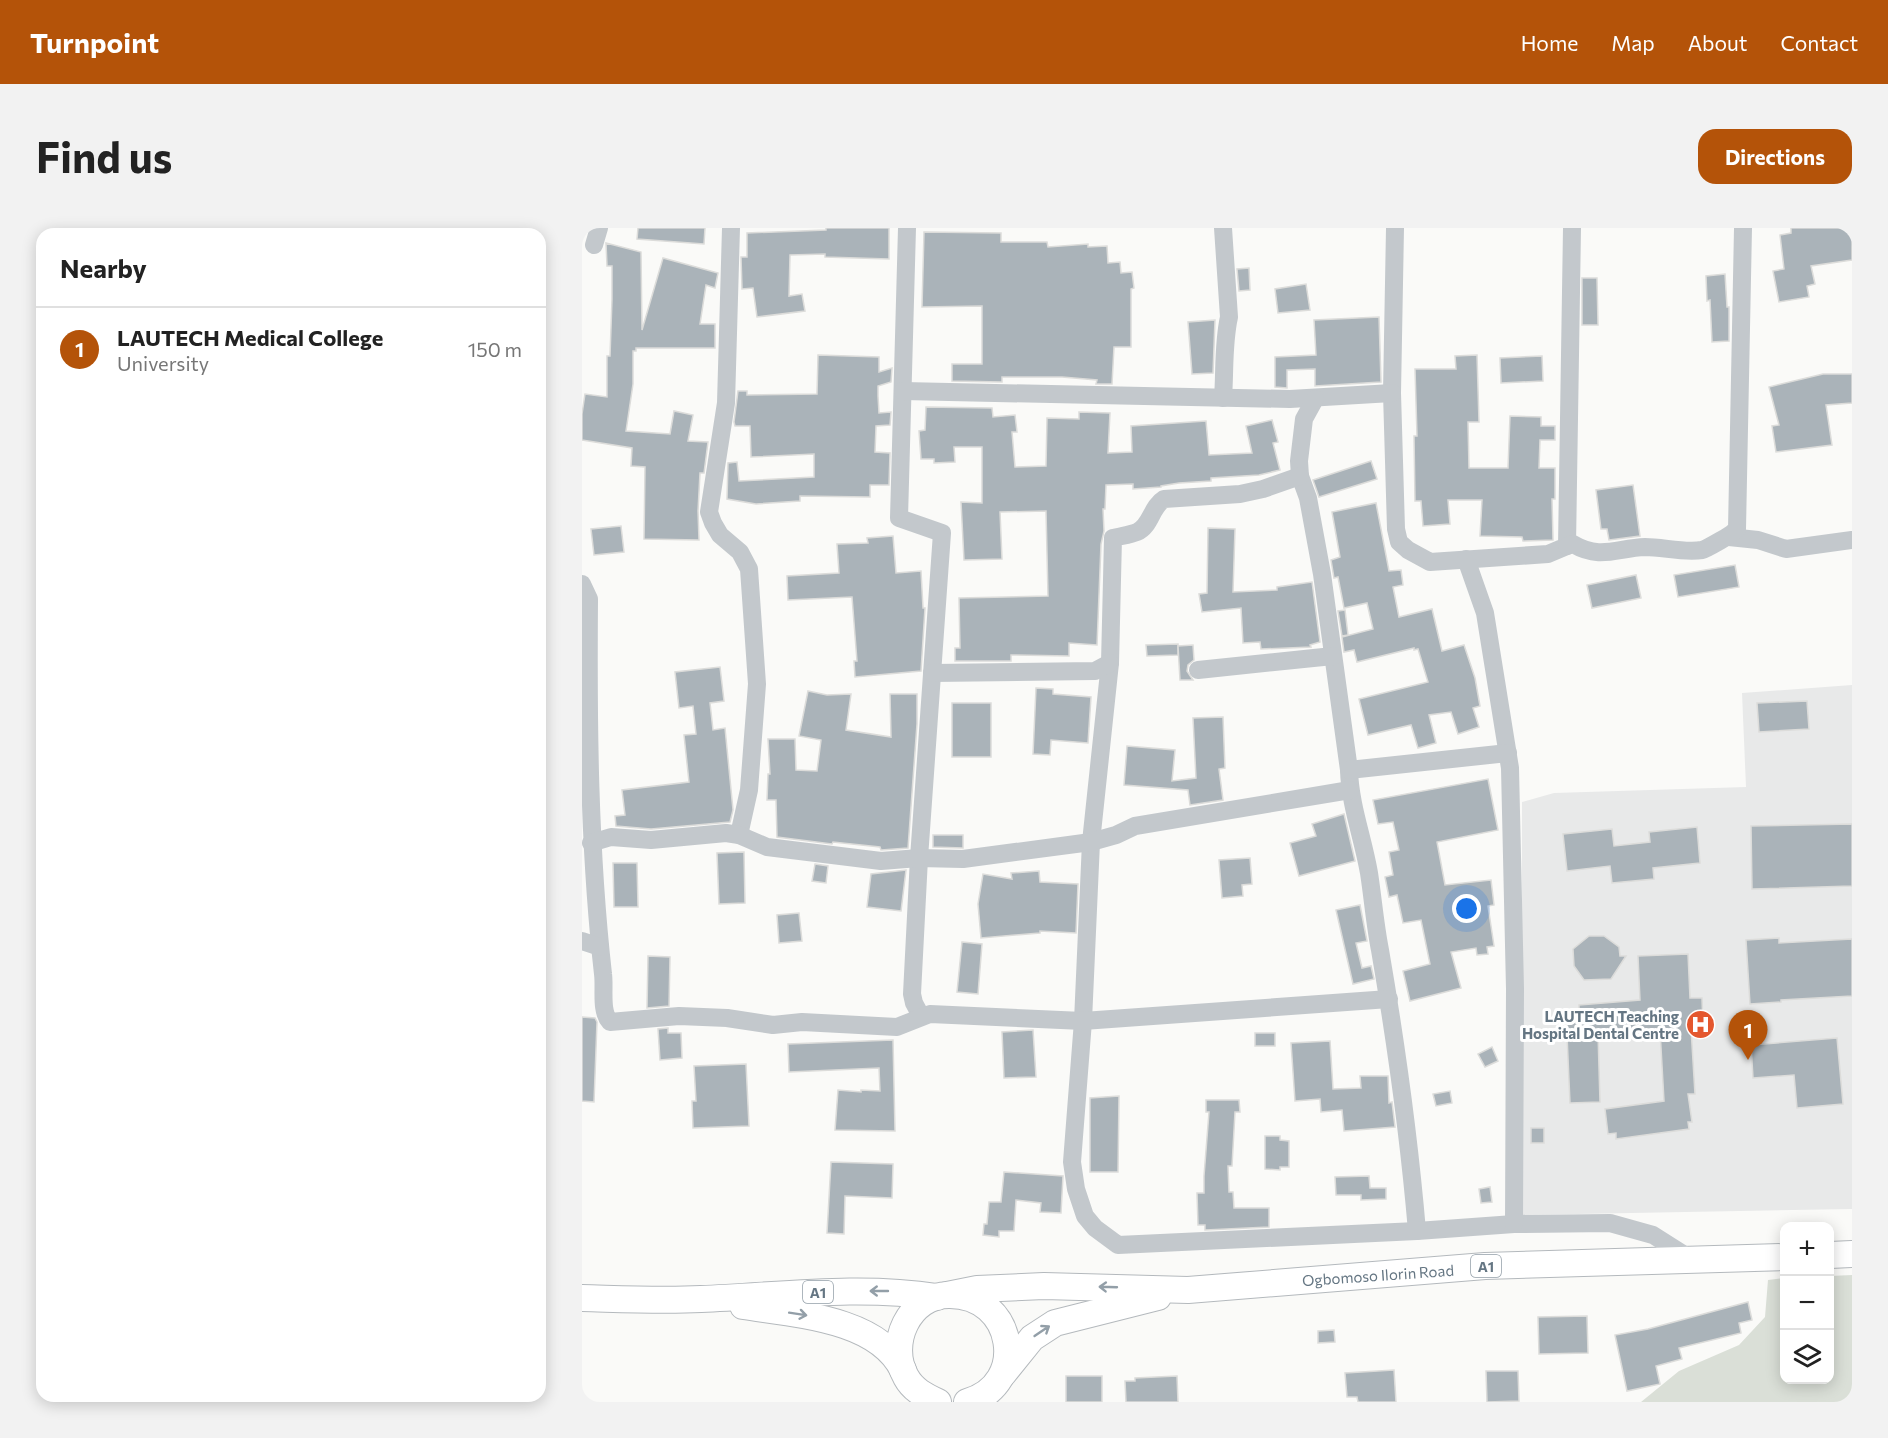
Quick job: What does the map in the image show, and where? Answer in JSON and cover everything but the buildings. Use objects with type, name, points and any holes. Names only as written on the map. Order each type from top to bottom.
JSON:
[{"type":"highway","points":[[1834,1255],[1852,1254]]},
{"type":"highway","name":"Ogbomoso Ilorin Road","points":[[1188,1290],[1485,1266],[1780,1257]]},
{"type":"highway","name":"A1","points":[[582,1299],[698,1299],[839,1291],[889,1291],[942,1296],[977,1290],[1044,1286],[1188,1290]]},
{"type":"highway","name":"A1","points":[[995,1388],[1032,1338],[1055,1323],[1188,1290]]},
{"type":"highway","points":[[938,1402],[923,1395],[911,1385],[899,1356],[899,1341],[903,1326],[923,1303],[942,1296],[967,1296],[985,1304],[998,1318],[1006,1336],[1008,1355],[995,1388],[976,1400],[967,1402]]},
{"type":"highway","name":"A1","points":[[698,1299],[817,1317],[849,1327],[889,1349],[897,1358],[911,1385]]},
{"type":"street","points":[[730,228],[726,403],[709,512],[720,535],[740,552],[749,569],[757,684],[749,790],[739,835]]},
{"type":"street","points":[[907,228],[899,518],[942,533],[919,858],[912,994],[921,1016]]},
{"type":"street","points":[[1223,228],[1229,317],[1224,353],[1224,398]]},
{"type":"street","points":[[1395,228],[1392,393],[1396,529],[1399,542],[1408,550],[1430,562],[1548,554],[1573,544],[1585,551],[1616,552],[1644,547],[1703,550],[1729,537],[1758,540],[1786,549],[1852,540]]},
{"type":"street","points":[[1567,546],[1572,228]]},
{"type":"street","points":[[1729,537],[1737,529],[1739,520],[1743,228]]},
{"type":"street","points":[[903,392],[1290,399],[1392,393]]},
{"type":"street","points":[[1290,399],[1304,419]]},
{"type":"street","points":[[1315,399],[1304,419],[1299,461],[1300,476],[1308,498],[1322,574],[1350,790],[1369,872],[1389,999],[1410,1145],[1417,1231]]},
{"type":"street","points":[[1300,476],[1263,489],[1240,494],[1164,499],[1158,502],[1144,527],[1137,532],[1113,538],[1103,667],[1107,690],[1091,842],[1083,1021],[1072,1162],[1076,1189],[1085,1216],[1095,1228],[1118,1245],[1417,1231],[1514,1224],[1610,1222],[1653,1235],[1694,1261]]},
{"type":"street","points":[[1466,560],[1485,612],[1510,768],[1515,989],[1514,1224]]},
{"type":"street","points":[[582,584],[589,599],[591,843],[605,1017],[610,1022],[679,1016],[727,1018],[772,1025],[802,1023],[897,1027],[930,1014],[1083,1021],[1389,999]]},
{"type":"street","points":[[1198,670],[1333,656]]},
{"type":"street","points":[[933,674],[1103,667]]},
{"type":"street","points":[[1349,770],[1508,753]]},
{"type":"street","points":[[591,843],[610,837],[651,840],[726,833],[739,835],[767,847],[881,861],[919,858],[963,859],[1091,842],[1116,835],[1135,826],[1350,790]]},
{"type":"street","points":[[582,941],[600,947]]},
{"type":"shaded area","points":[[1852,685],[1852,1209],[1522,1215],[1522,802],[1554,793],[1746,787],[1742,693]]},
{"type":"shaded area","points":[[1852,1275],[1852,1402],[1641,1402],[1679,1371],[1739,1345],[1765,1317],[1768,1280],[1780,1278],[1780,1384],[1834,1384],[1834,1276]]},
{"type":"place","name":"LAUTECH Teaching Hospital Dental Centre","points":[[1700,1025]]},
{"type":"place","name":"LAUTECH Medical College","points":[[1748,1060]]}]
